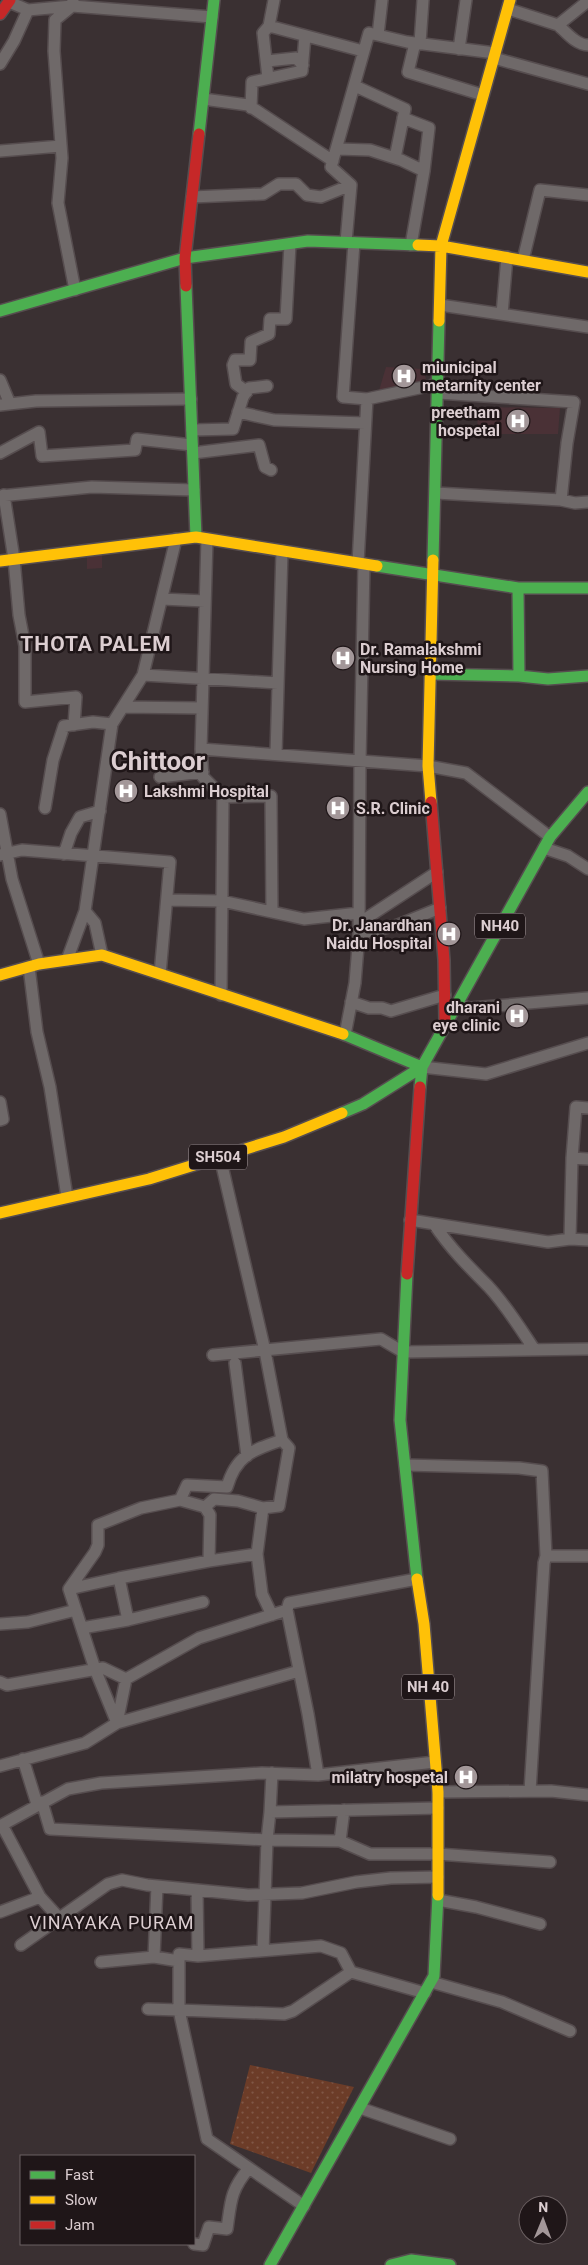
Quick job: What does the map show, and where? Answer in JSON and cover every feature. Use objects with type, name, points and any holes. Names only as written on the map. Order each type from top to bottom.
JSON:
[{"type":"main road","points":[[202,538],[194,490],[186,258],[214,0]]},
{"type":"main road","points":[[0,14],[10,1]]},
{"type":"main road","points":[[445,1024],[440,908],[428,766],[441,246],[509,4]]},
{"type":"main road","points":[[0,311],[186,258],[308,241],[441,246],[588,272]]},
{"type":"main road","points":[[0,561],[176,539],[202,538],[518,588],[588,588]]},
{"type":"main road","points":[[518,588],[519,676]]},
{"type":"main road","points":[[431,674],[519,676],[548,679],[588,676]]},
{"type":"main road","name":"NH40","points":[[422,1067],[550,837],[588,792]]},
{"type":"main road","points":[[0,975],[34,966],[102,955],[345,1035],[422,1067]]},
{"type":"main road","name":"SH504","points":[[0,1213],[149,1179],[284,1137],[363,1104],[422,1067]]},
{"type":"main road","name":"NH 40","points":[[275,2263],[304,2206],[434,1976],[438,1900],[438,1792],[424,1624],[417,1579],[400,1420],[410,1220],[422,1067]]},
{"type":"main road","points":[[391,2265],[411,2260],[450,2265]]},
{"type":"street","points":[[268,78],[263,33],[269,26],[274,0]]},
{"type":"street","points":[[378,35],[382,0]]},
{"type":"street","points":[[423,0],[418,43],[408,72],[483,94]]},
{"type":"street","points":[[458,49],[466,0]]},
{"type":"street","points":[[10,1],[28,10],[72,3],[212,17]]},
{"type":"street","points":[[558,24],[588,1]]},
{"type":"street","points":[[72,3],[55,20],[54,51],[62,158],[58,203],[75,290]]},
{"type":"street","points":[[509,4],[558,24],[572,38],[584,45],[588,45]]},
{"type":"street","points":[[0,64],[14,41],[28,10]]},
{"type":"street","points":[[269,26],[363,51]]},
{"type":"street","points":[[351,185],[331,168],[369,33],[494,55],[588,84]]},
{"type":"street","points":[[251,108],[252,82],[302,71],[305,36]]},
{"type":"street","points":[[267,61],[296,58],[303,65]]},
{"type":"street","points":[[355,86],[405,108],[395,158]]},
{"type":"street","points":[[203,99],[248,105],[333,161]]},
{"type":"street","points":[[403,118],[429,128],[424,171],[411,244]]},
{"type":"street","points":[[0,152],[61,146]]},
{"type":"street","points":[[337,149],[370,150],[395,158],[424,171]]},
{"type":"street","points":[[192,197],[264,194],[279,184],[296,184],[307,195],[321,197],[351,185]]},
{"type":"street","points":[[351,185],[343,397],[367,399],[438,389],[574,402],[561,500]]},
{"type":"street","points":[[523,260],[540,190],[588,195]]},
{"type":"street","points":[[247,392],[236,384],[233,365],[235,360],[250,360],[250,342],[269,334],[270,319],[286,319],[290,244]]},
{"type":"street","points":[[502,314],[507,258]]},
{"type":"street","points":[[440,305],[588,327]]},
{"type":"street","points":[[0,380],[5,405],[36,401],[191,399]]},
{"type":"street","points":[[192,430],[233,429],[238,412],[249,388],[267,386]]},
{"type":"street","points":[[345,1035],[355,983],[359,923],[361,564],[367,399]]},
{"type":"street","points":[[238,412],[274,420],[366,423]]},
{"type":"street","points":[[0,453],[39,432],[42,456],[135,450],[137,439],[192,449],[259,445],[265,467],[271,470]]},
{"type":"street","points":[[74,724],[76,697],[25,702],[25,646],[19,615],[14,559],[2,495],[92,487],[194,490]]},
{"type":"street","points":[[436,493],[561,500],[574,503],[588,502]]},
{"type":"street","points":[[202,538],[205,601],[201,749],[203,777],[222,797],[221,995]]},
{"type":"street","points":[[67,960],[85,911],[112,724],[143,675],[176,539]]},
{"type":"street","points":[[276,754],[282,551]]},
{"type":"street","points":[[162,599],[205,601]]},
{"type":"street","points":[[143,675],[203,677],[278,683]]},
{"type":"street","points":[[123,707],[202,708]]},
{"type":"street","points":[[45,808],[53,760],[64,726],[93,722],[112,724]]},
{"type":"street","points":[[201,749],[428,766],[466,773],[550,837]]},
{"type":"street","points":[[160,777],[202,772]]},
{"type":"street","points":[[222,797],[271,796],[272,912]]},
{"type":"street","points":[[64,854],[71,833],[80,817],[100,812]]},
{"type":"street","points":[[0,814],[4,854],[34,966],[37,1032],[50,1087],[67,1197]]},
{"type":"street","points":[[544,848],[568,856],[588,869]]},
{"type":"street","points":[[4,854],[22,850],[170,862],[160,974]]},
{"type":"street","points":[[359,923],[437,872]]},
{"type":"street","points":[[167,900],[222,901],[304,919],[398,925],[440,908]]},
{"type":"street","points":[[85,911],[95,922],[102,955]]},
{"type":"street","points":[[351,1002],[369,1008],[382,1008],[391,1011],[445,995]]},
{"type":"street","points":[[456,1005],[471,1008],[588,998]]},
{"type":"street","points":[[422,1067],[486,1074],[588,1043]]},
{"type":"street","points":[[0,1102],[4,1119],[0,1120]]},
{"type":"street","points":[[570,1239],[572,1158],[576,1107],[588,1108]]},
{"type":"street","points":[[205,1507],[214,1499],[238,1501],[263,1508],[279,1506],[289,1448],[282,1440],[265,1351],[220,1157]]},
{"type":"street","points":[[572,1158],[588,1159]]},
{"type":"street","points":[[410,1220],[548,1242],[570,1239],[588,1240]]},
{"type":"street","points":[[434,1224],[448,1245],[508,1311],[534,1350]]},
{"type":"street","points":[[214,1355],[381,1339],[404,1352],[588,1349]]},
{"type":"street","points":[[235,1363],[247,1456]]},
{"type":"street","points":[[180,1500],[187,1485],[227,1487],[232,1469],[254,1450],[282,1440]]},
{"type":"street","points":[[405,1465],[520,1468],[542,1471],[546,1556],[544,1563],[530,1791]]},
{"type":"street","points":[[68,1589],[95,1552],[98,1545],[98,1525],[141,1508],[180,1500],[205,1507],[210,1514],[209,1560]]},
{"type":"street","points":[[263,1508],[257,1554],[262,1594],[272,1614]]},
{"type":"street","points":[[68,1589],[209,1560],[257,1554]]},
{"type":"street","points":[[546,1556],[588,1556]]},
{"type":"street","points":[[119,1578],[128,1620]]},
{"type":"street","points":[[318,1775],[287,1610],[289,1603],[417,1579]]},
{"type":"street","points":[[68,1589],[95,1669],[116,1723]]},
{"type":"street","points":[[82,1628],[128,1620],[203,1602]]},
{"type":"street","points":[[0,1624],[28,1622],[76,1610]]},
{"type":"street","points":[[116,1723],[126,1679],[199,1638],[287,1610]]},
{"type":"street","points":[[0,1682],[7,1685],[103,1668],[126,1679]]},
{"type":"street","points":[[0,1766],[85,1743],[116,1723],[299,1671]]},
{"type":"street","points":[[22,1760],[50,1828],[267,1840],[340,1841],[370,1854],[438,1854],[550,1862]]},
{"type":"street","points":[[60,1919],[40,1897],[1,1825],[68,1789],[101,1783],[272,1773],[318,1775],[435,1762]]},
{"type":"street","points":[[263,1951],[267,1840],[272,1773]]},
{"type":"street","points":[[438,1792],[530,1791],[588,1795]]},
{"type":"street","points":[[270,1812],[438,1808]]},
{"type":"street","points":[[340,1841],[344,1810]]},
{"type":"street","points":[[21,1945],[108,1884],[122,1880],[157,1886],[248,1895],[302,1894],[356,1882],[391,1878],[438,1877]]},
{"type":"street","points":[[154,1957],[157,1886]]},
{"type":"street","points":[[197,1890],[198,1956]]},
{"type":"street","points":[[0,1912],[40,1897]]},
{"type":"street","points":[[438,1900],[476,1907],[540,1924]]},
{"type":"street","points":[[304,2206],[207,2139],[179,2010],[179,1954],[198,1956],[321,1946],[341,1953],[351,1972],[425,1993]]},
{"type":"street","points":[[101,1962],[154,1957],[179,1961]]},
{"type":"street","points":[[148,2009],[284,2014],[294,2011],[351,1972]]},
{"type":"street","points":[[431,1982],[502,2002],[570,2030]]},
{"type":"street","points":[[360,2108],[450,2139]]},
{"type":"street","points":[[195,2244],[203,2245],[209,2227],[227,2229],[236,2184],[249,2168]]},
{"type":"shaded area","name":"miunicipal metarnity center","points":[[386,367],[423,369],[427,382],[378,394]]},
{"type":"shaded area","name":"preetham hospetal","points":[[478,407],[560,408],[558,434],[477,434]]},
{"type":"shaded area","points":[[87,553],[102,553],[102,568],[87,569]]},
{"type":"shaded area","name":"Dr. Ramalakshmi Nursing Home","points":[[332,649],[353,649],[354,666],[333,667]]},
{"type":"shaded area","points":[[250,2065],[354,2087],[311,2173],[230,2144]]},
{"type":"traffic: fast","points":[[199,134],[214,0]]},
{"type":"traffic: fast","points":[[0,311],[185,258],[308,241],[418,245]]},
{"type":"traffic: fast","points":[[186,286],[196,537]]},
{"type":"traffic: fast","points":[[433,560],[439,321]]},
{"type":"traffic: fast","points":[[377,566],[518,588],[588,588]]},
{"type":"traffic: fast","points":[[431,674],[519,676],[518,588]]},
{"type":"traffic: fast","points":[[519,676],[548,679],[588,676]]},
{"type":"traffic: fast","points":[[420,1087],[422,1067],[550,837],[588,792]]},
{"type":"traffic: fast","points":[[343,1034],[422,1067]]},
{"type":"traffic: fast","points":[[342,1113],[363,1104],[422,1067]]},
{"type":"traffic: fast","points":[[407,1274],[400,1420],[417,1579]]},
{"type":"traffic: fast","points":[[270,2265],[434,1976],[438,1895]]},
{"type":"traffic: fast","points":[[391,2265],[411,2260],[450,2265]]},
{"type":"traffic: slow","points":[[439,321],[441,246],[510,0]]},
{"type":"traffic: slow","points":[[418,245],[441,246],[588,272]]},
{"type":"traffic: slow","points":[[0,561],[196,537],[377,566]]},
{"type":"traffic: slow","points":[[431,802],[428,766],[433,560]]},
{"type":"traffic: slow","points":[[0,975],[39,964],[102,955],[343,1034]]},
{"type":"traffic: slow","points":[[0,1213],[149,1179],[284,1137],[342,1113]]},
{"type":"traffic: slow","points":[[417,1579],[424,1624],[438,1792],[438,1895]]},
{"type":"traffic: jam","points":[[0,14],[10,0]]},
{"type":"traffic: jam","points":[[186,286],[185,258],[199,134]]},
{"type":"traffic: jam","points":[[431,802],[444,960],[445,1024]]},
{"type":"traffic: jam","points":[[407,1274],[420,1087]]},
{"type":"place","name":"miunicipal metarnity center","points":[[404,376]]},
{"type":"place","name":"preetham hospetal","points":[[518,421]]},
{"type":"place","name":"Dr. Ramalakshmi Nursing Home","points":[[343,658]]},
{"type":"place","name":"Lakshmi Hospital","points":[[126,791]]},
{"type":"place","name":"S.R. Clinic","points":[[338,808]]},
{"type":"place","name":"Dr. Janardhan Naidu Hospital","points":[[449,934]]},
{"type":"place","name":"dharani eye clinic","points":[[517,1016]]},
{"type":"place","name":"milatry hospetal","points":[[466,1777]]},
{"type":"district","name":"THOTA PALEM","points":[[96,644]]},
{"type":"district","name":"Chittoor","points":[[158,761]]},
{"type":"district","name":"VINAYAKA PURAM","points":[[112,1922]]}]
